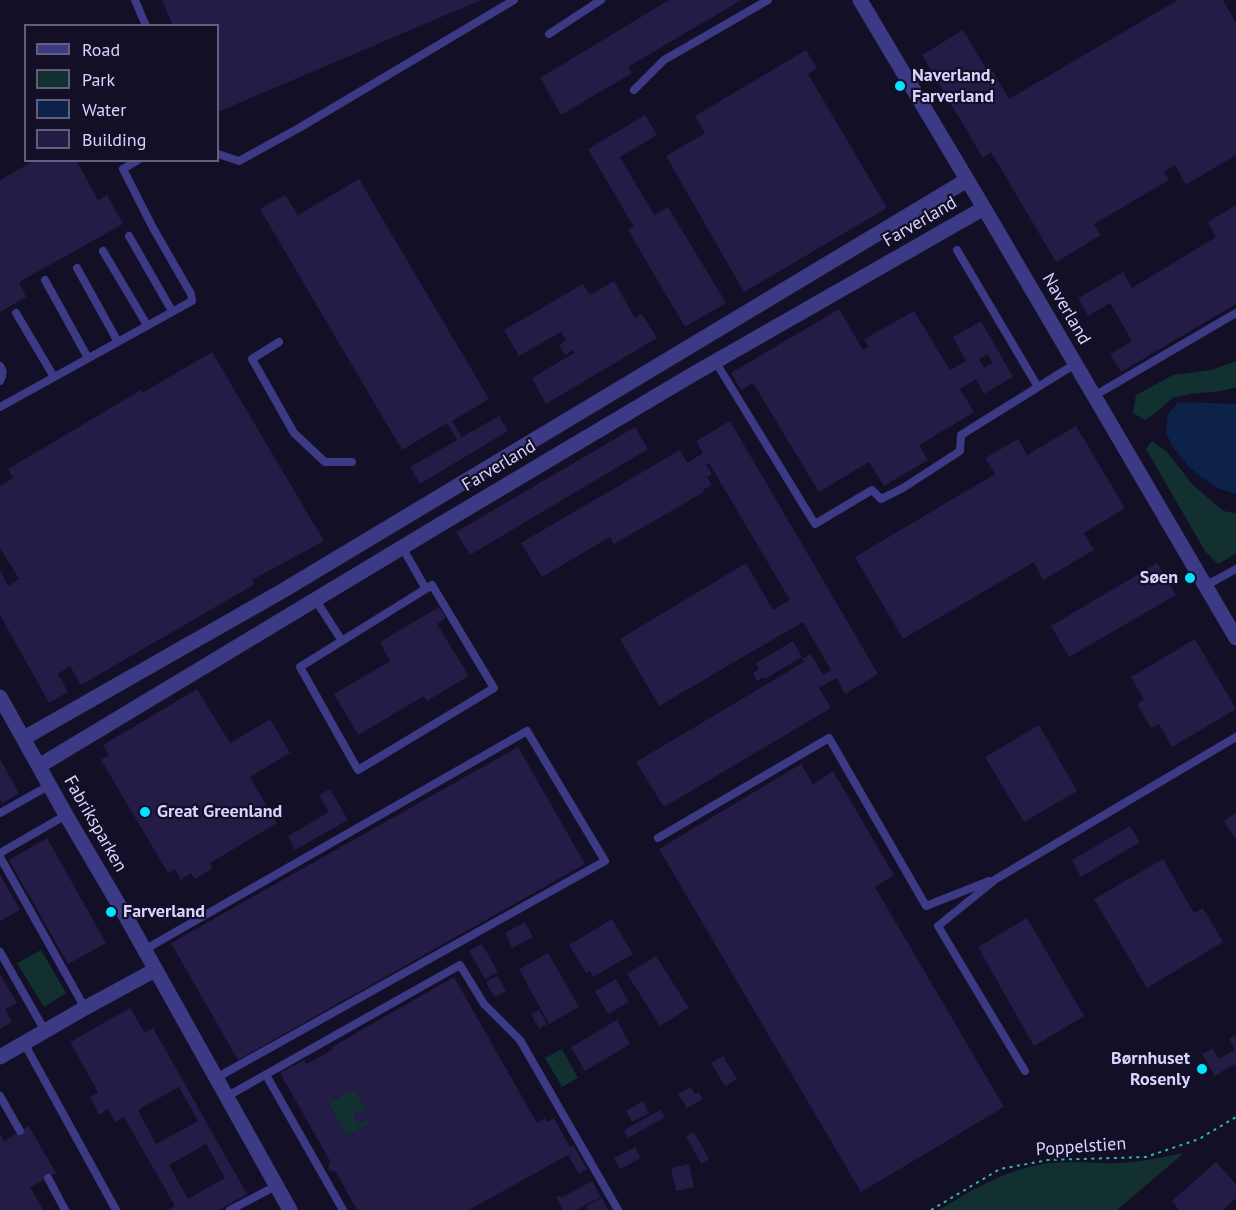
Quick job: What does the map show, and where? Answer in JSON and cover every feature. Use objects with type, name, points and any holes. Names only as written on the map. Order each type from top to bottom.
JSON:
[{"type":"street","name":"Naverland","points":[[860,0],[1236,638]]},
{"type":"street","name":"Farverland","points":[[24,738],[284,590],[967,180]]},
{"type":"street","name":"Farverland","points":[[39,766],[690,376],[984,208]]},
{"type":"street","points":[[677,354],[690,376]]},
{"type":"street","points":[[528,444],[540,465]]},
{"type":"street","points":[[428,503],[441,524]]},
{"type":"street","points":[[389,527],[402,547]]},
{"type":"street","points":[[206,634],[219,657]]},
{"type":"street","name":"Fabriksparken","points":[[1,703],[24,738],[290,1210]]},
{"type":"street","points":[[0,1057],[155,970]]},
{"type":"lane","points":[[135,0],[145,24]]},
{"type":"lane","points":[[219,154],[239,161],[299,128],[514,0]]},
{"type":"lane","points":[[549,34],[601,0]]},
{"type":"lane","points":[[633,90],[664,60],[768,0]]},
{"type":"lane","points":[[0,407],[192,301],[191,294],[153,228],[123,169],[135,162]]},
{"type":"lane","points":[[129,236],[172,311]]},
{"type":"lane","points":[[957,250],[1038,387]]},
{"type":"lane","points":[[103,251],[147,325]]},
{"type":"lane","points":[[77,268],[118,342]]},
{"type":"lane","points":[[45,280],[88,358]]},
{"type":"lane","points":[[16,313],[54,377]]},
{"type":"lane","points":[[1094,396],[1236,313]]},
{"type":"lane","points":[[279,342],[252,359],[294,433],[325,462],[352,462]]},
{"type":"lane","points":[[715,362],[815,524],[872,490],[881,499],[903,488],[960,451],[961,435],[1075,364]]},
{"type":"lane","points":[[0,366],[3,374],[0,381]]},
{"type":"lane","points":[[402,547],[426,589]]},
{"type":"lane","points":[[1205,586],[1236,569]]},
{"type":"lane","points":[[432,585],[494,688],[358,770],[300,667],[426,589],[432,585]]},
{"type":"lane","points":[[315,599],[342,641]]},
{"type":"lane","points":[[144,950],[527,731],[605,861],[216,1078]]},
{"type":"lane","points":[[1025,1071],[938,926],[996,879],[1236,737]]},
{"type":"lane","points":[[658,838],[829,738],[926,906],[996,879]]},
{"type":"lane","points":[[0,813],[50,785]]},
{"type":"lane","points":[[66,815],[0,855],[85,1008]]},
{"type":"lane","points":[[0,952],[45,1032]]},
{"type":"lane","points":[[226,1096],[460,965],[484,1004],[520,1040],[618,1210]]},
{"type":"lane","points":[[24,1043],[116,1210]]},
{"type":"lane","points":[[266,1075],[343,1210]]},
{"type":"lane","points":[[0,1096],[20,1131]]},
{"type":"lane","points":[[48,1178],[65,1210]]},
{"type":"lane","points":[[230,1210],[276,1186]]},
{"type":"path","name":"Poppelstien","points":[[931,1210],[1000,1169],[1048,1160],[1146,1156],[1199,1138],[1236,1117]]},
{"type":"green space","points":[[1236,361],[1236,387],[1172,398],[1145,420],[1133,413],[1136,395],[1173,375],[1211,370]]},
{"type":"green space","points":[[1152,441],[1167,452],[1192,484],[1223,511],[1236,513],[1236,554],[1218,564],[1205,551],[1146,449]]},
{"type":"green space","points":[[41,950],[66,993],[44,1007],[17,963]]},
{"type":"green space","points":[[562,1049],[578,1078],[562,1087],[545,1058]]},
{"type":"green space","points":[[354,1089],[373,1121],[347,1136],[328,1103]]},
{"type":"green space","points":[[1184,1153],[1117,1210],[939,1210],[974,1189],[1025,1168],[1048,1163],[1128,1162]]},
{"type":"water","points":[[1178,402],[1236,404],[1236,494],[1217,488],[1201,477],[1188,466],[1172,446],[1166,432],[1168,414]]},
{"type":"building","points":[[162,0],[481,0],[219,112],[219,24],[172,24]]},
{"type":"building","points":[[669,0],[741,0],[628,67],[632,73],[561,115],[540,78]]},
{"type":"building","points":[[1178,0],[1223,0],[1236,23],[1236,155],[1186,185],[1175,165],[1164,172],[1169,180],[1094,224],[1101,235],[1056,262],[991,152],[983,158],[922,55],[963,30],[987,70],[991,68],[1009,99]]},
{"type":"building","points":[[806,50],[817,68],[808,74],[887,208],[744,292],[666,156],[705,133],[695,116]]},
{"type":"building","points":[[645,115],[657,135],[620,157],[654,215],[668,207],[726,303],[685,327],[628,230],[634,227],[588,149]]},
{"type":"building","points":[[32,162],[77,162],[98,200],[107,195],[123,224],[19,282],[26,297],[0,312],[0,180]]},
{"type":"building","points":[[359,179],[489,399],[452,421],[462,437],[499,416],[508,431],[420,484],[410,467],[457,440],[447,423],[402,450],[260,209],[285,195],[298,215]]},
{"type":"building","points":[[1236,205],[1236,304],[1121,372],[1110,354],[1132,341],[1110,303],[1088,316],[1078,298],[1123,272],[1132,288],[1216,237],[1208,222]]},
{"type":"building","points":[[614,281],[635,318],[642,314],[657,338],[546,404],[532,378],[574,353],[573,350],[565,355],[559,345],[566,340],[561,332],[519,356],[504,330],[583,284],[590,295]]},
{"type":"building","points":[[839,309],[863,350],[868,347],[864,339],[914,311],[950,370],[966,361],[953,337],[981,321],[1013,377],[984,394],[976,379],[960,389],[974,412],[919,445],[928,460],[884,486],[869,462],[819,492],[753,383],[741,390],[731,373]],"holes":[[[988,354],[992,363],[984,368],[979,359]]]},
{"type":"building","points":[[212,352],[324,541],[252,580],[255,584],[81,685],[70,666],[58,674],[68,692],[49,703],[0,615],[0,570],[8,586],[19,579],[0,548],[0,486],[13,478],[8,469],[141,390],[142,393]]},
{"type":"building","points":[[730,421],[878,674],[845,694],[836,678],[819,688],[831,708],[664,807],[636,762],[804,662],[802,659],[811,654],[823,675],[831,670],[803,622],[659,706],[620,639],[746,563],[773,610],[790,600],[709,463],[706,464],[712,474],[707,477],[712,485],[703,490],[704,492],[614,544],[610,537],[542,577],[521,543],[680,450],[687,463],[703,453],[696,441]]},
{"type":"building","points":[[1076,426],[1125,508],[1084,533],[1094,550],[1043,580],[1034,562],[903,639],[855,557],[995,474],[985,458],[1018,439],[1027,455]]},
{"type":"building","points":[[635,427],[648,449],[470,555],[456,532]]},
{"type":"building","points":[[1157,563],[1176,595],[1069,657],[1051,626]]},
{"type":"building","points":[[439,607],[446,618],[437,624],[469,676],[427,701],[424,696],[358,735],[334,694],[390,661],[380,642]]},
{"type":"building","points":[[1195,639],[1236,709],[1172,747],[1159,724],[1151,728],[1137,704],[1144,700],[1131,677]]},
{"type":"building","points":[[793,641],[802,657],[765,679],[764,677],[757,681],[753,673],[759,669],[756,663]]},
{"type":"building","points":[[197,689],[230,743],[270,719],[290,753],[250,777],[277,823],[210,863],[213,868],[195,879],[191,873],[181,880],[175,869],[168,873],[101,760],[109,755],[103,745]]},
{"type":"building","points":[[1039,725],[1077,791],[1024,822],[985,757]]},
{"type":"building","points":[[518,747],[585,864],[238,1060],[171,943]]},
{"type":"building","points":[[0,759],[19,793],[2,804],[0,799]]},
{"type":"building","points":[[801,764],[813,784],[833,771],[894,875],[875,887],[1004,1107],[861,1192],[659,849]]},
{"type":"building","points":[[330,789],[348,820],[295,850],[288,836],[329,812],[319,795]]},
{"type":"building","points":[[1236,813],[1236,840],[1224,821]]},
{"type":"building","points":[[1130,826],[1140,842],[1081,877],[1072,860]]},
{"type":"building","points":[[47,838],[106,943],[68,964],[9,860]]},
{"type":"building","points":[[1163,859],[1194,913],[1203,908],[1223,942],[1147,988],[1094,899]]},
{"type":"building","points":[[0,874],[20,910],[0,921]]},
{"type":"building","points":[[1027,918],[1084,1016],[1034,1046],[978,947]]},
{"type":"building","points":[[612,919],[633,954],[593,977],[590,971],[586,973],[569,945]]},
{"type":"building","points":[[525,922],[533,937],[512,948],[505,933]]},
{"type":"building","points":[[482,944],[498,972],[485,979],[469,951]]},
{"type":"building","points":[[548,953],[579,1007],[549,1024],[519,969]]},
{"type":"building","points":[[656,956],[689,1008],[660,1026],[627,974]]},
{"type":"building","points":[[0,974],[17,1003],[5,1009],[12,1022],[0,1029]]},
{"type":"building","points":[[498,976],[506,991],[494,997],[486,982]]},
{"type":"building","points":[[454,977],[537,1123],[545,1118],[547,1122],[554,1118],[570,1147],[573,1145],[587,1169],[579,1174],[568,1155],[469,1210],[357,1210],[336,1172],[328,1170],[330,1161],[280,1073],[304,1060],[307,1064],[333,1049],[332,1047]],"holes":[[[354,1089],[373,1121],[347,1136],[328,1103]]]},
{"type":"building","points":[[616,979],[629,1002],[608,1014],[595,991]]},
{"type":"building","points":[[130,1008],[145,1033],[153,1028],[247,1194],[219,1210],[167,1210],[175,1206],[124,1117],[115,1122],[108,1109],[99,1115],[90,1097],[98,1092],[70,1042]],"holes":[[[179,1087],[198,1121],[156,1144],[138,1110]],[[206,1144],[225,1178],[188,1199],[169,1165]]]},
{"type":"building","points":[[539,1010],[547,1024],[539,1029],[531,1014]]},
{"type":"building","points":[[617,1020],[630,1044],[585,1071],[571,1047]]},
{"type":"building","points":[[1236,1035],[1236,1067],[1234,1064],[1215,1076],[1202,1054],[1213,1049],[1219,1059],[1235,1050],[1229,1039]]},
{"type":"building","points":[[723,1056],[737,1079],[725,1086],[711,1063]]},
{"type":"building","points":[[691,1087],[695,1094],[699,1092],[703,1099],[687,1108],[678,1094]]},
{"type":"building","points":[[643,1101],[649,1113],[632,1122],[626,1111]]},
{"type":"building","points":[[363,1108],[369,1119],[358,1124],[353,1114]]},
{"type":"building","points":[[660,1110],[665,1117],[628,1138],[624,1130]]},
{"type":"building","points":[[29,1126],[56,1173],[30,1187],[43,1210],[0,1210],[0,1134],[4,1141]]},
{"type":"building","points":[[694,1132],[709,1159],[701,1164],[686,1136]]},
{"type":"building","points":[[635,1147],[641,1158],[620,1169],[614,1158]]},
{"type":"building","points":[[1216,1162],[1236,1184],[1236,1198],[1223,1210],[1179,1210],[1172,1201]]},
{"type":"building","points":[[689,1164],[694,1187],[676,1191],[671,1168]]},
{"type":"building","points":[[592,1181],[601,1197],[576,1210],[563,1210],[556,1197],[560,1195],[561,1198]]},
{"type":"building","points":[[602,1198],[608,1210],[588,1210],[586,1206]]},
{"type":"place","name":"Naverland, Farverland","points":[[900,86]]},
{"type":"place","name":"Søen","points":[[1190,578]]},
{"type":"place","name":"Great Greenland","points":[[145,812]]},
{"type":"place","name":"Farverland","points":[[111,912]]},
{"type":"place","name":"Børnhuset Rosenly","points":[[1202,1069]]}]
